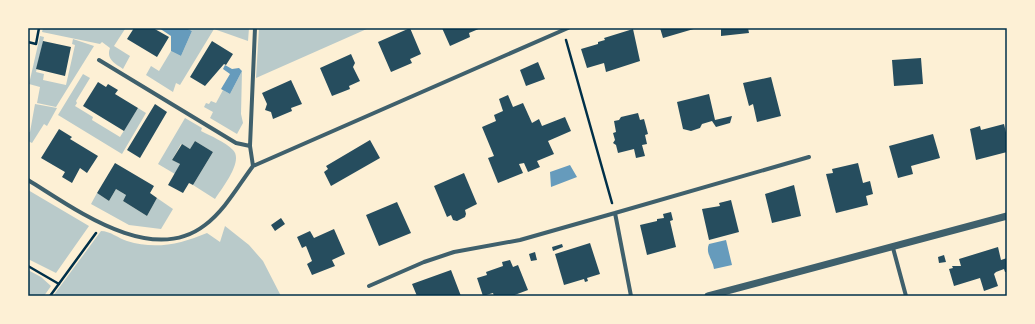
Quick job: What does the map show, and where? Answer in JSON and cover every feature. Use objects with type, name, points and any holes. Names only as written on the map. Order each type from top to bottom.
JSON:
[{"type":"street","points":[[254,166],[250,146],[255,28]]},
{"type":"street","points":[[28,180],[102,224],[133,236],[163,239],[188,234],[204,226],[213,218],[254,166],[568,28]]},
{"type":"street","points":[[99,60],[236,142],[250,146]]},
{"type":"street","points":[[369,286],[424,262],[454,252],[520,240],[809,157]]},
{"type":"street","points":[[615,213],[632,296]]},
{"type":"street","points":[[708,296],[893,248],[1007,216]]},
{"type":"street","points":[[893,248],[906,296]]},
{"type":"path","points":[[28,42],[36,44],[39,28]]},
{"type":"path","points":[[565,37],[615,213]]},
{"type":"path","points":[[50,296],[102,224]]},
{"type":"path","points":[[28,266],[59,284]]},
{"type":"shaded area","points":[[43,28],[128,28],[125,29],[114,46],[130,56],[123,69],[110,58],[110,48],[102,42],[100,44],[42,32]]},
{"type":"shaded area","points":[[186,28],[249,28],[248,41],[214,29],[180,85],[176,83],[173,92],[146,75],[151,66],[159,71],[171,51],[181,56],[192,31]]},
{"type":"shaded area","points":[[259,28],[369,28],[256,78]]},
{"type":"shaded area","points":[[40,36],[44,37],[36,72],[44,74],[43,80],[66,85],[75,45],[72,44],[73,39],[94,46],[56,107],[37,103],[40,87],[29,84]]},
{"type":"shaded area","points":[[242,71],[241,114],[243,123],[237,134],[210,118],[213,112],[204,107],[206,103],[209,104],[211,101],[216,103],[223,90],[230,94]]},
{"type":"shaded area","points":[[83,74],[90,78],[76,101],[77,103],[75,106],[93,117],[92,120],[120,137],[138,108],[146,113],[122,154],[58,115]]},
{"type":"shaded area","points":[[35,104],[57,108],[47,126],[44,124],[32,143],[28,141],[28,132],[30,132]]},
{"type":"shaded area","points":[[185,118],[202,128],[201,131],[226,144],[236,155],[236,161],[231,174],[215,199],[193,185],[213,152],[195,141],[190,149],[181,144],[172,160],[180,164],[175,174],[158,164]]},
{"type":"shaded area","points":[[116,189],[126,195],[123,201],[147,216],[157,198],[173,209],[161,229],[129,225],[91,204],[97,193],[109,201]]},
{"type":"shaded area","points":[[28,190],[89,226],[56,273],[28,259]]},
{"type":"shaded area","points":[[225,226],[249,245],[263,261],[281,296],[53,296],[101,231],[108,232],[137,244],[158,245],[178,243],[207,233],[220,242]]},
{"type":"shaded area","points":[[28,270],[41,277],[51,286],[44,296],[28,296]]},
{"type":"water","points":[[159,28],[186,28],[192,31],[181,56],[171,51],[171,36]]},
{"type":"water","points":[[225,65],[232,69],[239,68],[242,71],[230,94],[221,89],[230,74],[223,69]]},
{"type":"water","points":[[570,165],[577,177],[551,187],[550,172]]},
{"type":"water","points":[[726,240],[732,265],[714,269],[708,250],[709,244]]},
{"type":"building","points":[[134,28],[153,28],[169,37],[157,57],[127,39]]},
{"type":"building","points":[[410,28],[421,54],[410,59],[412,63],[391,72],[378,42]]},
{"type":"building","points":[[442,28],[481,28],[469,33],[470,37],[450,46]]},
{"type":"building","points":[[660,28],[697,28],[663,38]]},
{"type":"building","points":[[721,28],[748,28],[749,33],[721,36]]},
{"type":"building","points":[[633,29],[640,61],[606,72],[604,63],[587,68],[581,49],[598,44],[598,42],[605,40],[604,38]]},
{"type":"building","points":[[43,41],[71,47],[65,76],[36,69]]},
{"type":"building","points":[[212,41],[233,54],[226,65],[224,64],[205,86],[190,77]]},
{"type":"building","points":[[351,54],[355,63],[353,67],[360,81],[349,86],[350,89],[332,96],[320,68]]},
{"type":"building","points":[[921,58],[923,84],[894,86],[892,60]]},
{"type":"building","points":[[538,62],[545,79],[526,86],[520,70]]},
{"type":"building","points":[[771,77],[781,116],[757,122],[753,104],[749,106],[743,83]]},
{"type":"building","points":[[291,80],[302,104],[291,108],[292,111],[273,119],[271,112],[265,110],[267,104],[262,93]]},
{"type":"building","points":[[98,82],[106,87],[108,84],[118,90],[115,94],[138,108],[124,131],[83,106]]},
{"type":"building","points":[[709,94],[715,120],[732,116],[730,123],[716,127],[712,121],[702,124],[700,128],[691,131],[683,129],[677,102]]},
{"type":"building","points":[[508,95],[513,107],[523,103],[532,123],[539,119],[542,126],[565,117],[571,131],[548,141],[554,154],[537,161],[540,167],[528,172],[524,163],[519,164],[523,173],[498,183],[488,158],[494,156],[482,127],[496,121],[494,115],[503,111],[499,99]]},
{"type":"building","points":[[155,104],[167,112],[140,158],[127,150]]},
{"type":"building","points":[[638,113],[640,120],[644,119],[648,134],[645,135],[647,144],[642,145],[645,156],[636,158],[634,149],[618,153],[616,145],[613,143],[615,140],[613,133],[616,132],[614,121],[619,120],[621,117]]},
{"type":"building","points":[[1004,124],[1007,137],[1007,152],[976,160],[970,129],[980,126],[981,130]]},
{"type":"building","points":[[59,129],[72,137],[70,139],[98,156],[87,173],[80,168],[72,183],[62,177],[65,172],[41,158]]},
{"type":"building","points":[[933,134],[940,158],[911,166],[913,174],[898,178],[889,146]]},
{"type":"building","points":[[370,140],[380,158],[331,186],[324,172],[328,169],[326,166]]},
{"type":"building","points":[[195,141],[213,152],[193,185],[189,183],[183,193],[168,185],[180,164],[172,160],[182,144],[190,149]]},
{"type":"building","points":[[115,163],[154,186],[150,193],[157,198],[147,216],[123,201],[126,195],[116,189],[109,201],[97,193]]},
{"type":"building","points":[[858,163],[863,183],[870,181],[873,194],[866,196],[868,205],[836,213],[826,174],[833,173],[832,169]]},
{"type":"building","points":[[464,173],[477,204],[465,210],[465,217],[457,221],[453,220],[451,215],[447,217],[434,186]]},
{"type":"building","points":[[794,185],[801,216],[772,223],[765,194]]},
{"type":"building","points":[[731,200],[739,232],[709,240],[702,209],[720,206],[719,203]]},
{"type":"building","points":[[397,202],[411,233],[379,246],[366,215]]},
{"type":"building","points":[[671,212],[673,220],[670,221],[676,247],[647,255],[640,225],[657,221],[657,219],[664,218],[663,214]]},
{"type":"building","points":[[281,218],[285,224],[275,231],[271,225]]},
{"type":"building","points":[[334,229],[345,254],[332,260],[335,266],[312,275],[307,264],[312,261],[306,246],[302,248],[297,237],[310,231],[314,238]]},
{"type":"building","points":[[590,243],[600,274],[587,278],[588,281],[585,282],[584,279],[564,285],[555,254]]},
{"type":"building","points":[[562,244],[563,247],[553,251],[552,247]]},
{"type":"building","points":[[998,247],[1001,260],[1007,258],[1007,272],[1005,272],[1004,269],[994,274],[998,286],[984,291],[980,278],[954,286],[949,269],[953,268],[952,266],[961,266],[959,259]]},
{"type":"building","points":[[535,252],[537,260],[531,261],[529,254]]},
{"type":"building","points":[[944,255],[946,262],[939,263],[938,257]]},
{"type":"building","points":[[510,260],[513,267],[518,265],[528,290],[512,296],[494,296],[493,293],[483,296],[477,278],[487,275],[486,272],[503,266],[502,262]]},
{"type":"building","points":[[451,270],[461,296],[417,296],[412,284]]}]
